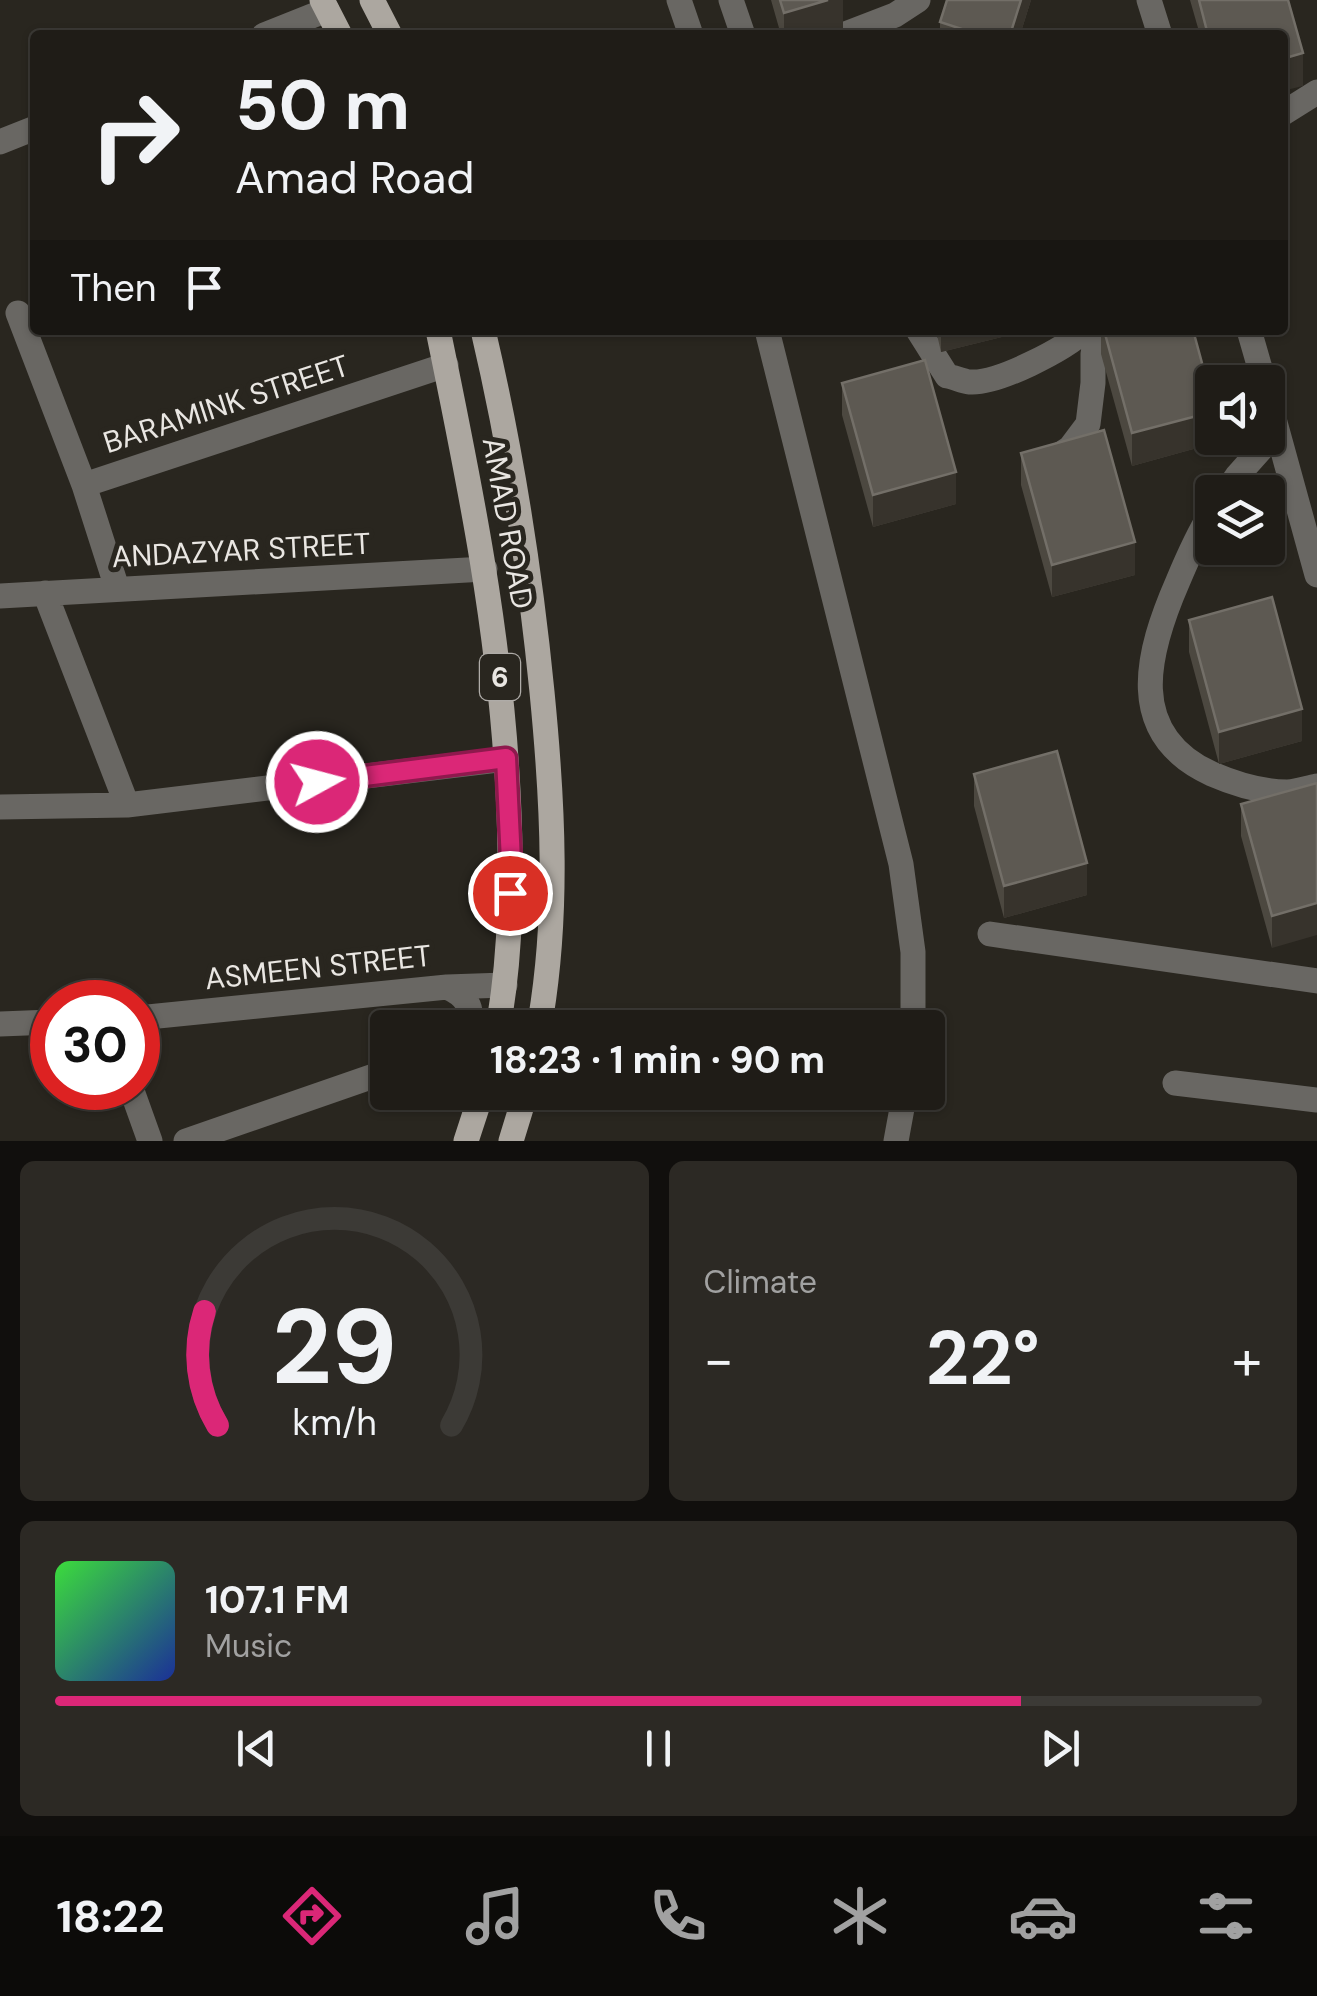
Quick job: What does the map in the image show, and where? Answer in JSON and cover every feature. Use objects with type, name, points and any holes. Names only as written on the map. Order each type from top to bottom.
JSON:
[{"type":"main road","points":[[372,0],[387,30]]},
{"type":"main road","points":[[324,5],[337,30]]},
{"type":"main road","name":"AMAD ROAD","points":[[439,335],[468,466],[498,664],[510,822],[506,984],[501,1010]]},
{"type":"main road","name":"AMAD ROAD","points":[[483,335],[519,508],[546,740],[552,894],[542,1010]]},
{"type":"main road","points":[[510,822],[552,822]]},
{"type":"main road","points":[[510,893],[552,894]]},
{"type":"main road","points":[[466,1141],[476,1110]]},
{"type":"main road","points":[[511,1141],[520,1110]]},
{"type":"street","points":[[679,0],[689,30]]},
{"type":"street","points":[[732,0],[741,30]]},
{"type":"street","points":[[856,30],[895,15],[918,0]]},
{"type":"street","points":[[1149,0],[1158,30]]},
{"type":"street","points":[[274,30],[324,5]]},
{"type":"street","points":[[1288,110],[1317,92]]},
{"type":"street","points":[[0,142],[30,130]]},
{"type":"street","points":[[18,313],[84,485],[117,588]]},
{"type":"street","points":[[768,335],[901,864],[912,952],[913,1010]]},
{"type":"street","points":[[921,335],[946,376]]},
{"type":"street","points":[[915,386],[946,376],[970,382],[994,378],[1056,352],[1078,335]]},
{"type":"street","points":[[1045,463],[1070,448],[1088,424],[1096,335]]},
{"type":"street","points":[[1250,335],[1259,365]]},
{"type":"street","name":"BARAMINK STREET","points":[[84,485],[446,365]]},
{"type":"street","points":[[1238,475],[1256,455]]},
{"type":"street","points":[[1284,455],[1317,575]]},
{"type":"street","points":[[1195,541],[1166,608],[1151,659],[1150,696],[1162,734],[1193,766],[1238,785],[1289,792],[1317,786]]},
{"type":"street","name":"ANDAZYAR STREET","points":[[0,596],[485,570]]},
{"type":"street","points":[[45,593],[127,805]]},
{"type":"street","points":[[0,808],[127,805],[506,758]]},
{"type":"street","points":[[990,934],[1317,981]]},
{"type":"street","name":"ASMEEN STREET","points":[[160,1016],[506,984]]},
{"type":"street","points":[[447,987],[464,997],[469,1010]]},
{"type":"street","points":[[0,1024],[30,1023]]},
{"type":"street","points":[[186,1141],[370,1076]]},
{"type":"street","points":[[1175,1083],[1317,1100]]},
{"type":"street","points":[[138,1110],[150,1141]]},
{"type":"street","points":[[896,1141],[902,1110]]},
{"type":"building","points":[[780,0],[828,0],[784,13]]},
{"type":"building","points":[[947,0],[1021,0],[1012,30],[965,30],[940,22]]},
{"type":"building","points":[[1199,0],[1288,0],[1303,53],[1288,57],[1288,30],[1207,30]]},
{"type":"building","points":[[1105,335],[1194,335],[1202,365],[1195,365],[1195,416],[1132,433]]},
{"type":"building","points":[[925,360],[956,472],[873,495],[842,383]]},
{"type":"building","points":[[1104,430],[1135,542],[1052,565],[1021,453]]},
{"type":"building","points":[[1272,597],[1302,709],[1219,732],[1189,620]]},
{"type":"building","points":[[1057,751],[1087,863],[1004,886],[974,774]]},
{"type":"building","points":[[1317,783],[1317,903],[1272,916],[1241,804]]},
{"type":"route","points":[[317,782],[506,758],[510,893]]}]
